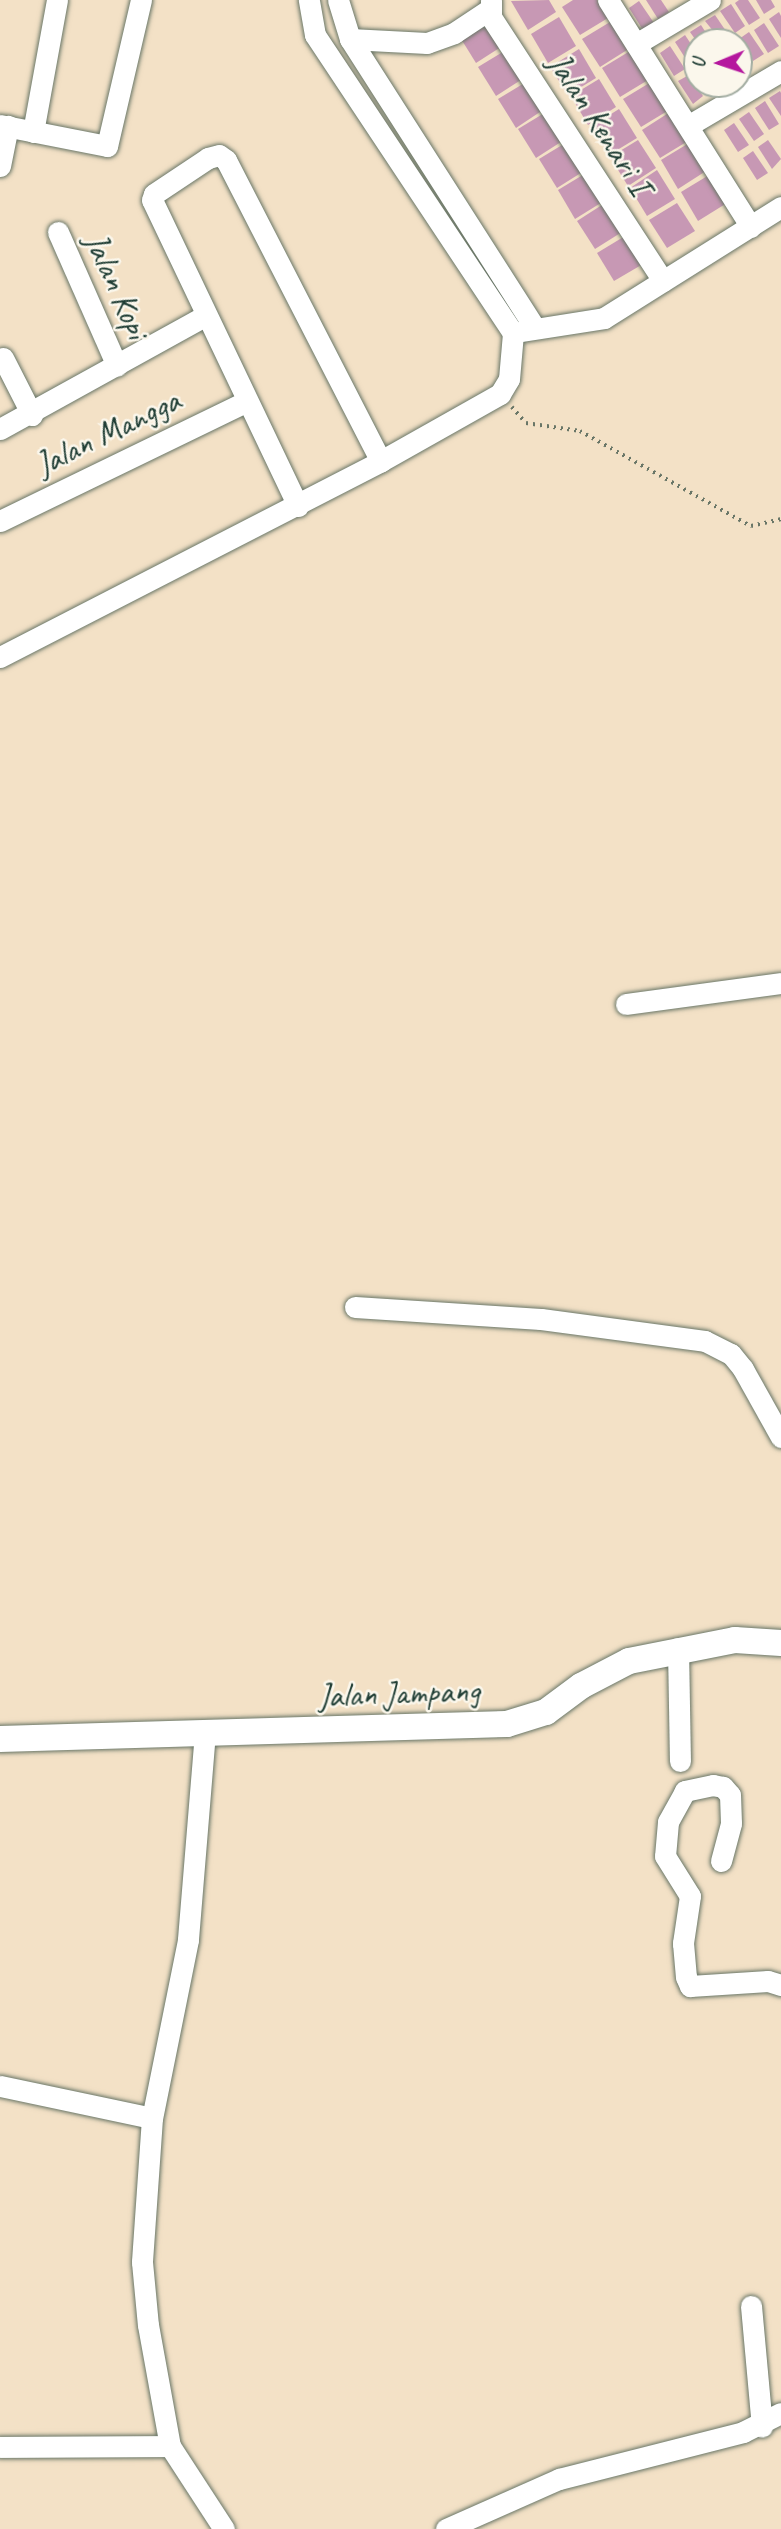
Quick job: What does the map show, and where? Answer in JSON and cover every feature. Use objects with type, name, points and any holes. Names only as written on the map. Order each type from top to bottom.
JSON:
[{"type":"street","points":[[33,132],[57,0]]},
{"type":"street","points":[[0,166],[4,126],[107,146],[141,0]]},
{"type":"street","points":[[1,655],[298,506],[381,461],[500,394],[509,379],[513,333],[315,35],[309,0]]},
{"type":"street","points":[[338,0],[351,39],[535,328]]},
{"type":"street","points":[[608,0],[691,124],[751,227]]},
{"type":"street","points":[[636,44],[710,0]]},
{"type":"street","points":[[351,39],[427,43],[454,33],[490,5]]},
{"type":"street","name":"Jalan Kenari I","points":[[490,5],[663,281]]},
{"type":"street","points":[[691,124],[781,71]]},
{"type":"street","points":[[298,506],[245,401],[152,198],[190,168],[219,155],[226,160],[381,461]]},
{"type":"street","points":[[513,333],[604,318],[781,207]]},
{"type":"street","name":"Jalan Kopi","points":[[58,232],[117,366]]},
{"type":"street","points":[[0,429],[32,415],[205,316]]},
{"type":"street","points":[[3,358],[32,415]]},
{"type":"street","name":"Jalan Mangga","points":[[0,521],[245,401]]},
{"type":"street","points":[[626,1004],[781,983]]},
{"type":"street","points":[[355,1307],[541,1319],[705,1341],[731,1354],[743,1368],[781,1437]]},
{"type":"street","name":"Jalan Jampang","points":[[0,1739],[205,1732],[320,1733],[507,1724],[547,1712],[581,1686],[629,1661],[678,1648],[734,1640],[781,1643]]},
{"type":"street","points":[[678,1648],[680,1761]]},
{"type":"street","points":[[205,1732],[188,1940],[152,2118],[142,2262],[148,2325],[170,2446],[224,2529]]},
{"type":"street","points":[[722,1861],[731,1823],[730,1795],[713,1785],[685,1791],[668,1822],[665,1856],[690,1896],[683,1943],[686,1977],[690,1986],[768,1981],[781,1985]]},
{"type":"street","points":[[0,2086],[152,2118]]},
{"type":"street","points":[[751,2306],[762,2426]]},
{"type":"street","points":[[446,2529],[559,2479],[762,2426],[781,2413]]},
{"type":"street","points":[[0,2447],[170,2446]]},
{"type":"path","points":[[526,423],[580,431],[751,526],[781,519]]},
{"type":"building","points":[[549,0],[556,12],[528,30],[511,1]]},
{"type":"building","points":[[573,0],[597,0],[608,18],[580,35],[562,7]]},
{"type":"building","points":[[646,0],[661,0],[669,12],[658,19]]},
{"type":"building","points":[[748,0],[760,18],[749,25],[735,3]]},
{"type":"building","points":[[756,0],[771,0],[775,7],[764,14]]},
{"type":"building","points":[[639,1],[654,23],[643,30],[629,8]]},
{"type":"building","points":[[731,4],[745,26],[732,28],[720,11]]},
{"type":"building","points":[[779,12],[781,16],[781,38],[769,19]]},
{"type":"building","points":[[715,15],[724,28],[711,28],[705,21]]},
{"type":"building","points":[[486,17],[504,45],[476,63],[458,34]]},
{"type":"building","points":[[559,17],[576,46],[548,63],[531,34]]},
{"type":"building","points":[[610,22],[627,50],[600,67],[582,39]]},
{"type":"building","points":[[764,23],[779,46],[768,53],[754,30]]},
{"type":"building","points":[[683,36],[683,55],[675,42]]},
{"type":"building","points":[[753,38],[764,54],[753,61]]},
{"type":"building","points":[[670,46],[683,70],[674,76],[660,53]]},
{"type":"building","points":[[579,49],[596,78],[568,95],[550,67]]},
{"type":"building","points":[[506,50],[524,78],[496,96],[478,67]]},
{"type":"building","points":[[630,51],[648,80],[620,97],[602,68]]},
{"type":"building","points":[[599,79],[616,107],[588,125],[571,96]]},
{"type":"building","points":[[526,82],[543,110],[516,128],[498,99]]},
{"type":"building","points":[[651,82],[669,110],[641,127],[623,99]]},
{"type":"building","points":[[780,91],[781,93],[781,116],[769,98]]},
{"type":"building","points":[[689,98],[700,98],[693,104]]},
{"type":"building","points":[[765,101],[779,124],[769,130],[755,108]]},
{"type":"building","points":[[619,109],[637,138],[609,155],[592,126]]},
{"type":"building","points":[[546,112],[564,140],[536,158],[518,129]]},
{"type":"building","points":[[670,112],[688,141],[660,158],[642,130]]},
{"type":"building","points":[[749,112],[764,134],[754,141],[739,119]]},
{"type":"building","points":[[734,123],[749,145],[738,152],[724,130]]},
{"type":"building","points":[[638,140],[656,168],[628,186],[610,157]]},
{"type":"building","points":[[768,140],[781,159],[772,169],[758,147]]},
{"type":"building","points":[[567,142],[584,171],[557,188],[539,159]]},
{"type":"building","points":[[689,143],[706,171],[678,189],[661,160]]},
{"type":"building","points":[[753,151],[768,173],[757,180],[743,158]]},
{"type":"building","points":[[657,170],[675,199],[647,216],[630,188]]},
{"type":"building","points":[[586,173],[604,201],[575,219],[558,190]]},
{"type":"building","points":[[709,175],[727,203],[698,221],[681,192]]},
{"type":"building","points":[[605,203],[622,232],[595,249],[577,221]]},
{"type":"building","points":[[677,203],[695,231],[667,248],[649,220]]},
{"type":"building","points":[[625,236],[643,264],[614,281],[597,253]]}]
